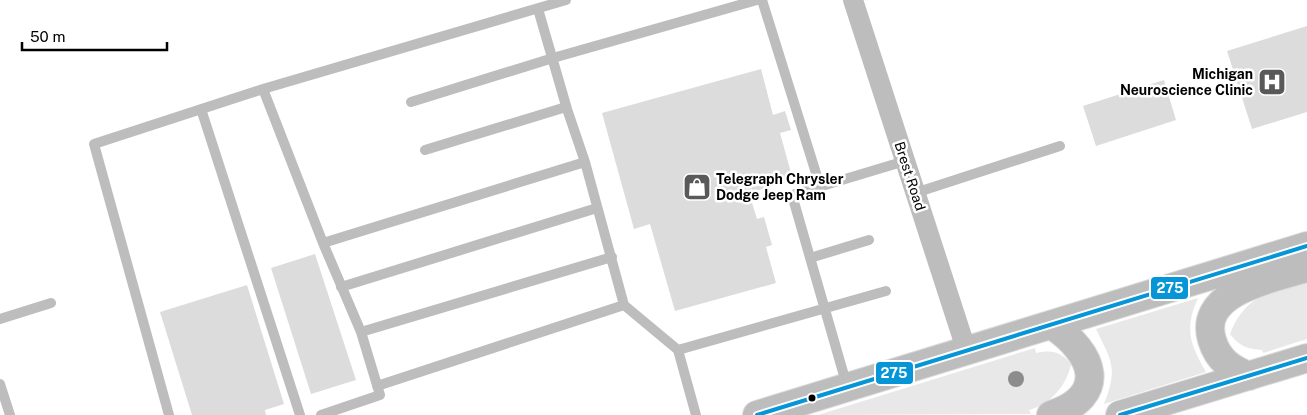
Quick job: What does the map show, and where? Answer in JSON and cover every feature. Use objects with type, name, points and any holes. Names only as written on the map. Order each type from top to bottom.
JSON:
[{"type":"main road","points":[[757,415],[1307,246]]},
{"type":"main road","points":[[1249,376],[1228,365],[1214,348],[1211,338],[1211,324],[1218,304],[1238,291],[1307,268]]},
{"type":"main road","points":[[1051,415],[1071,407],[1082,398],[1088,386],[1089,369],[1080,348],[1068,336],[1052,325]]},
{"type":"main road","points":[[1120,415],[1167,408],[1249,376],[1307,358]]},
{"type":"street","name":"Brest Road","points":[[853,0],[967,352]]},
{"type":"lane","points":[[169,415],[94,144],[263,88],[566,0]]},
{"type":"lane","points":[[411,102],[553,58],[757,0]]},
{"type":"lane","points":[[762,0],[820,186]]},
{"type":"lane","points":[[538,9],[612,256],[624,305],[678,350],[696,415]]},
{"type":"lane","points":[[263,88],[323,244],[361,332],[380,395],[321,415]]},
{"type":"lane","points":[[425,150],[566,107]]},
{"type":"lane","points":[[200,109],[300,415]]},
{"type":"lane","points":[[915,193],[1060,146]]},
{"type":"lane","points":[[323,244],[584,162]]},
{"type":"lane","points":[[847,388],[792,195],[905,162]]},
{"type":"lane","points":[[341,286],[597,208]]},
{"type":"lane","points":[[810,258],[870,240]]},
{"type":"lane","points":[[361,332],[612,256]]},
{"type":"lane","points":[[678,350],[886,291]]},
{"type":"lane","points":[[0,319],[51,303]]},
{"type":"lane","points":[[377,386],[624,305]]},
{"type":"lane","points":[[0,384],[10,415]]},
{"type":"shaded area","points":[[1307,275],[1307,339],[1263,353],[1262,350],[1248,348],[1240,344],[1230,334],[1243,311],[1261,296]]},
{"type":"shaded area","points":[[1198,298],[1190,328],[1196,353],[1206,372],[1104,404],[1112,373],[1109,358],[1096,329]]},
{"type":"shaded area","points":[[1035,348],[1036,353],[1055,352],[1063,356],[1071,364],[1066,379],[1057,393],[1044,403],[1029,410],[1031,414],[818,415]]},
{"type":"building","name":"Michigan Neuroscience Clinic","points":[[1307,26],[1307,112],[1252,129],[1227,51]]},
{"type":"building","name":"Telegraph Chrysler Dodge Jeep Ram","points":[[761,69],[773,115],[785,111],[791,130],[780,133],[793,180],[749,193],[757,219],[764,217],[772,245],[766,247],[776,283],[675,311],[650,224],[634,229],[602,113]]},
{"type":"building","points":[[1164,80],[1176,120],[1096,146],[1083,106]]},
{"type":"building","points":[[315,254],[356,380],[311,394],[271,268]]},
{"type":"building","points":[[247,285],[284,404],[265,410],[266,415],[192,415],[160,312]]},
{"type":"transit line","name":"275","points":[[757,415],[1307,246]]},
{"type":"transit line","name":"275","points":[[1120,415],[1307,358]]},
{"type":"place","name":"Michigan Neuroscience Clinic","points":[[1272,82]]},
{"type":"place","name":"Telegraph Chrysler Dodge Jeep Ram","points":[[697,187]]}]
